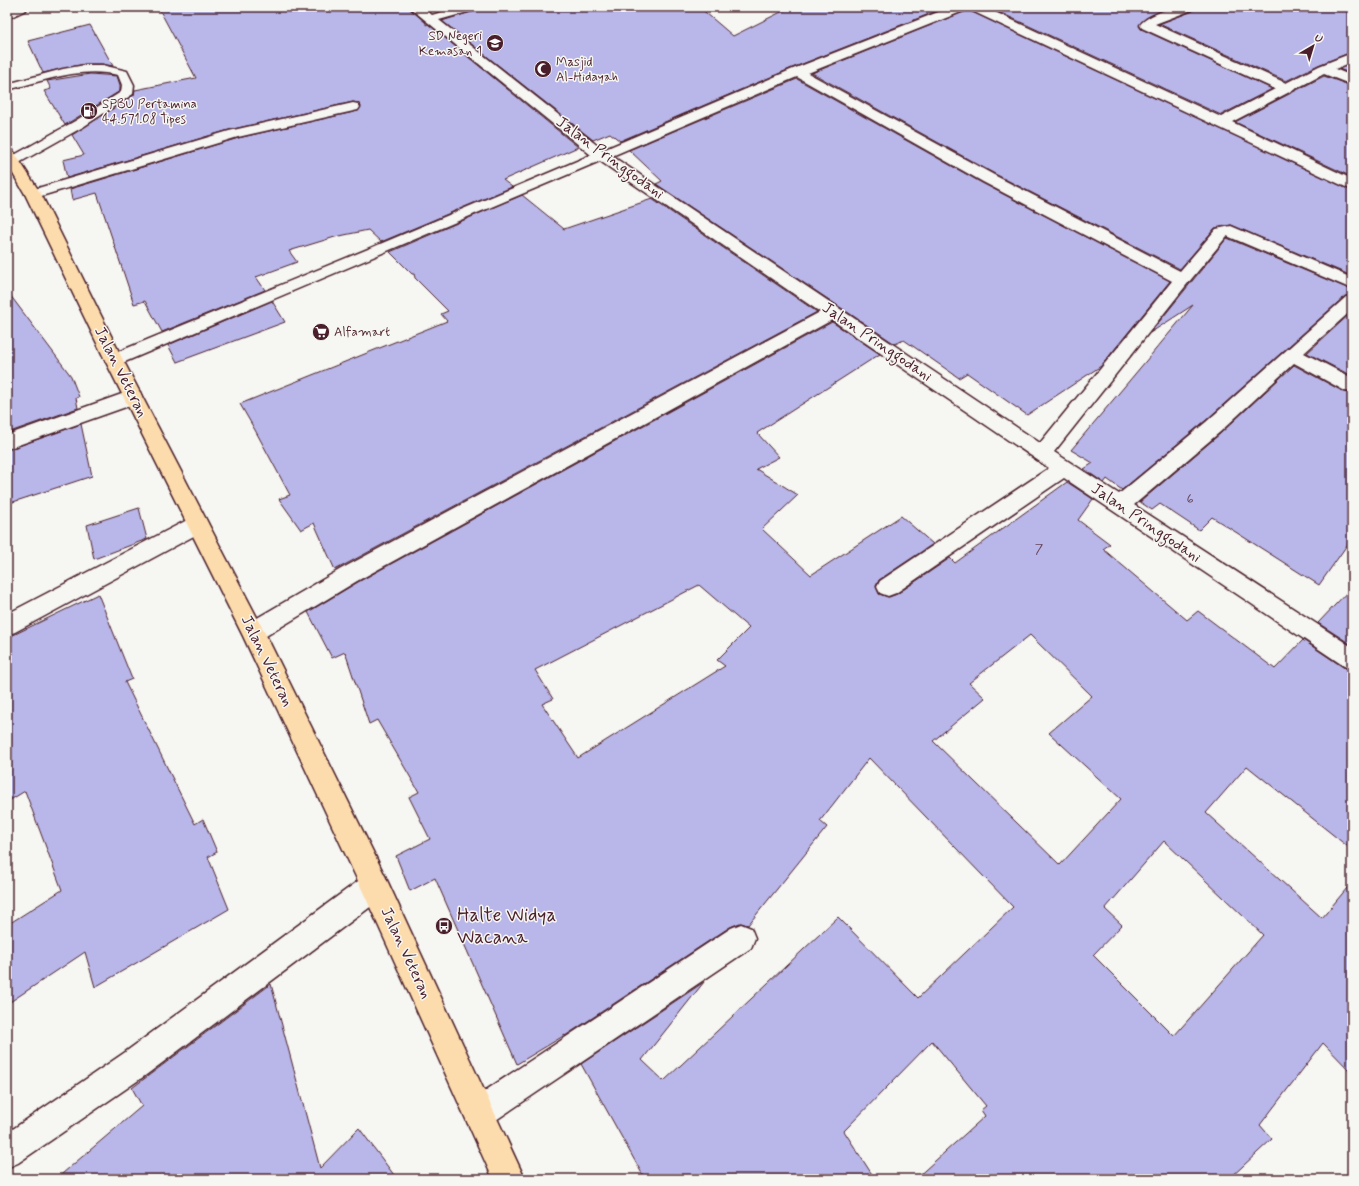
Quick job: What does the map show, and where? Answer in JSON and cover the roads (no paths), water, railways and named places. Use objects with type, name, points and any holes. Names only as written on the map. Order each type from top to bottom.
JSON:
[{"type":"main road","name":"Jalan Veteran","points":[[10,156],[33,194],[114,360],[254,632],[375,886],[508,1179]]},
{"type":"street","points":[[7,15],[22,7]]},
{"type":"street","name":"Jalan Pringgodani","points":[[415,7],[602,156],[1042,454],[1352,659]]},
{"type":"street","points":[[430,19],[471,7]]},
{"type":"street","points":[[114,360],[379,250],[798,72],[962,7]]},
{"type":"street","points":[[1188,7],[1153,20],[1146,25],[1285,88]]},
{"type":"street","points":[[981,8],[1352,185]]},
{"type":"street","points":[[1221,122],[1285,88],[1352,56]]},
{"type":"street","points":[[1324,69],[1352,81]]},
{"type":"street","points":[[798,72],[1036,205],[1182,279]]},
{"type":"street","points":[[33,194],[234,134],[353,107]]},
{"type":"street","points":[[1042,454],[1182,279],[1222,232],[1227,231],[1352,284]]},
{"type":"street","points":[[1120,505],[1213,427],[1352,301]]},
{"type":"street","points":[[254,632],[349,575],[834,312]]},
{"type":"street","points":[[1292,354],[1352,386]]},
{"type":"street","points":[[7,442],[133,397]]},
{"type":"street","points":[[888,587],[1064,468]]},
{"type":"street","points":[[7,625],[198,524]]},
{"type":"street","points":[[7,1152],[135,1064],[375,886]]},
{"type":"street","points":[[479,1113],[741,938]]},
{"type":"lane","points":[[7,87],[77,70],[95,68],[123,73],[128,85],[127,94],[79,124],[10,156]]},
{"type":"place","name":"SD Negeri Kemasan 1","points":[[495,43]]},
{"type":"place","name":"Masjid Al-Hidayah","points":[[543,69]]},
{"type":"place","name":"SPBU Pertamina 44.571.08 Tipes","points":[[89,111]]},
{"type":"place","name":"Alfamart","points":[[321,332]]},
{"type":"place","name":"Halte Widya Wacana","points":[[444,926]]}]
